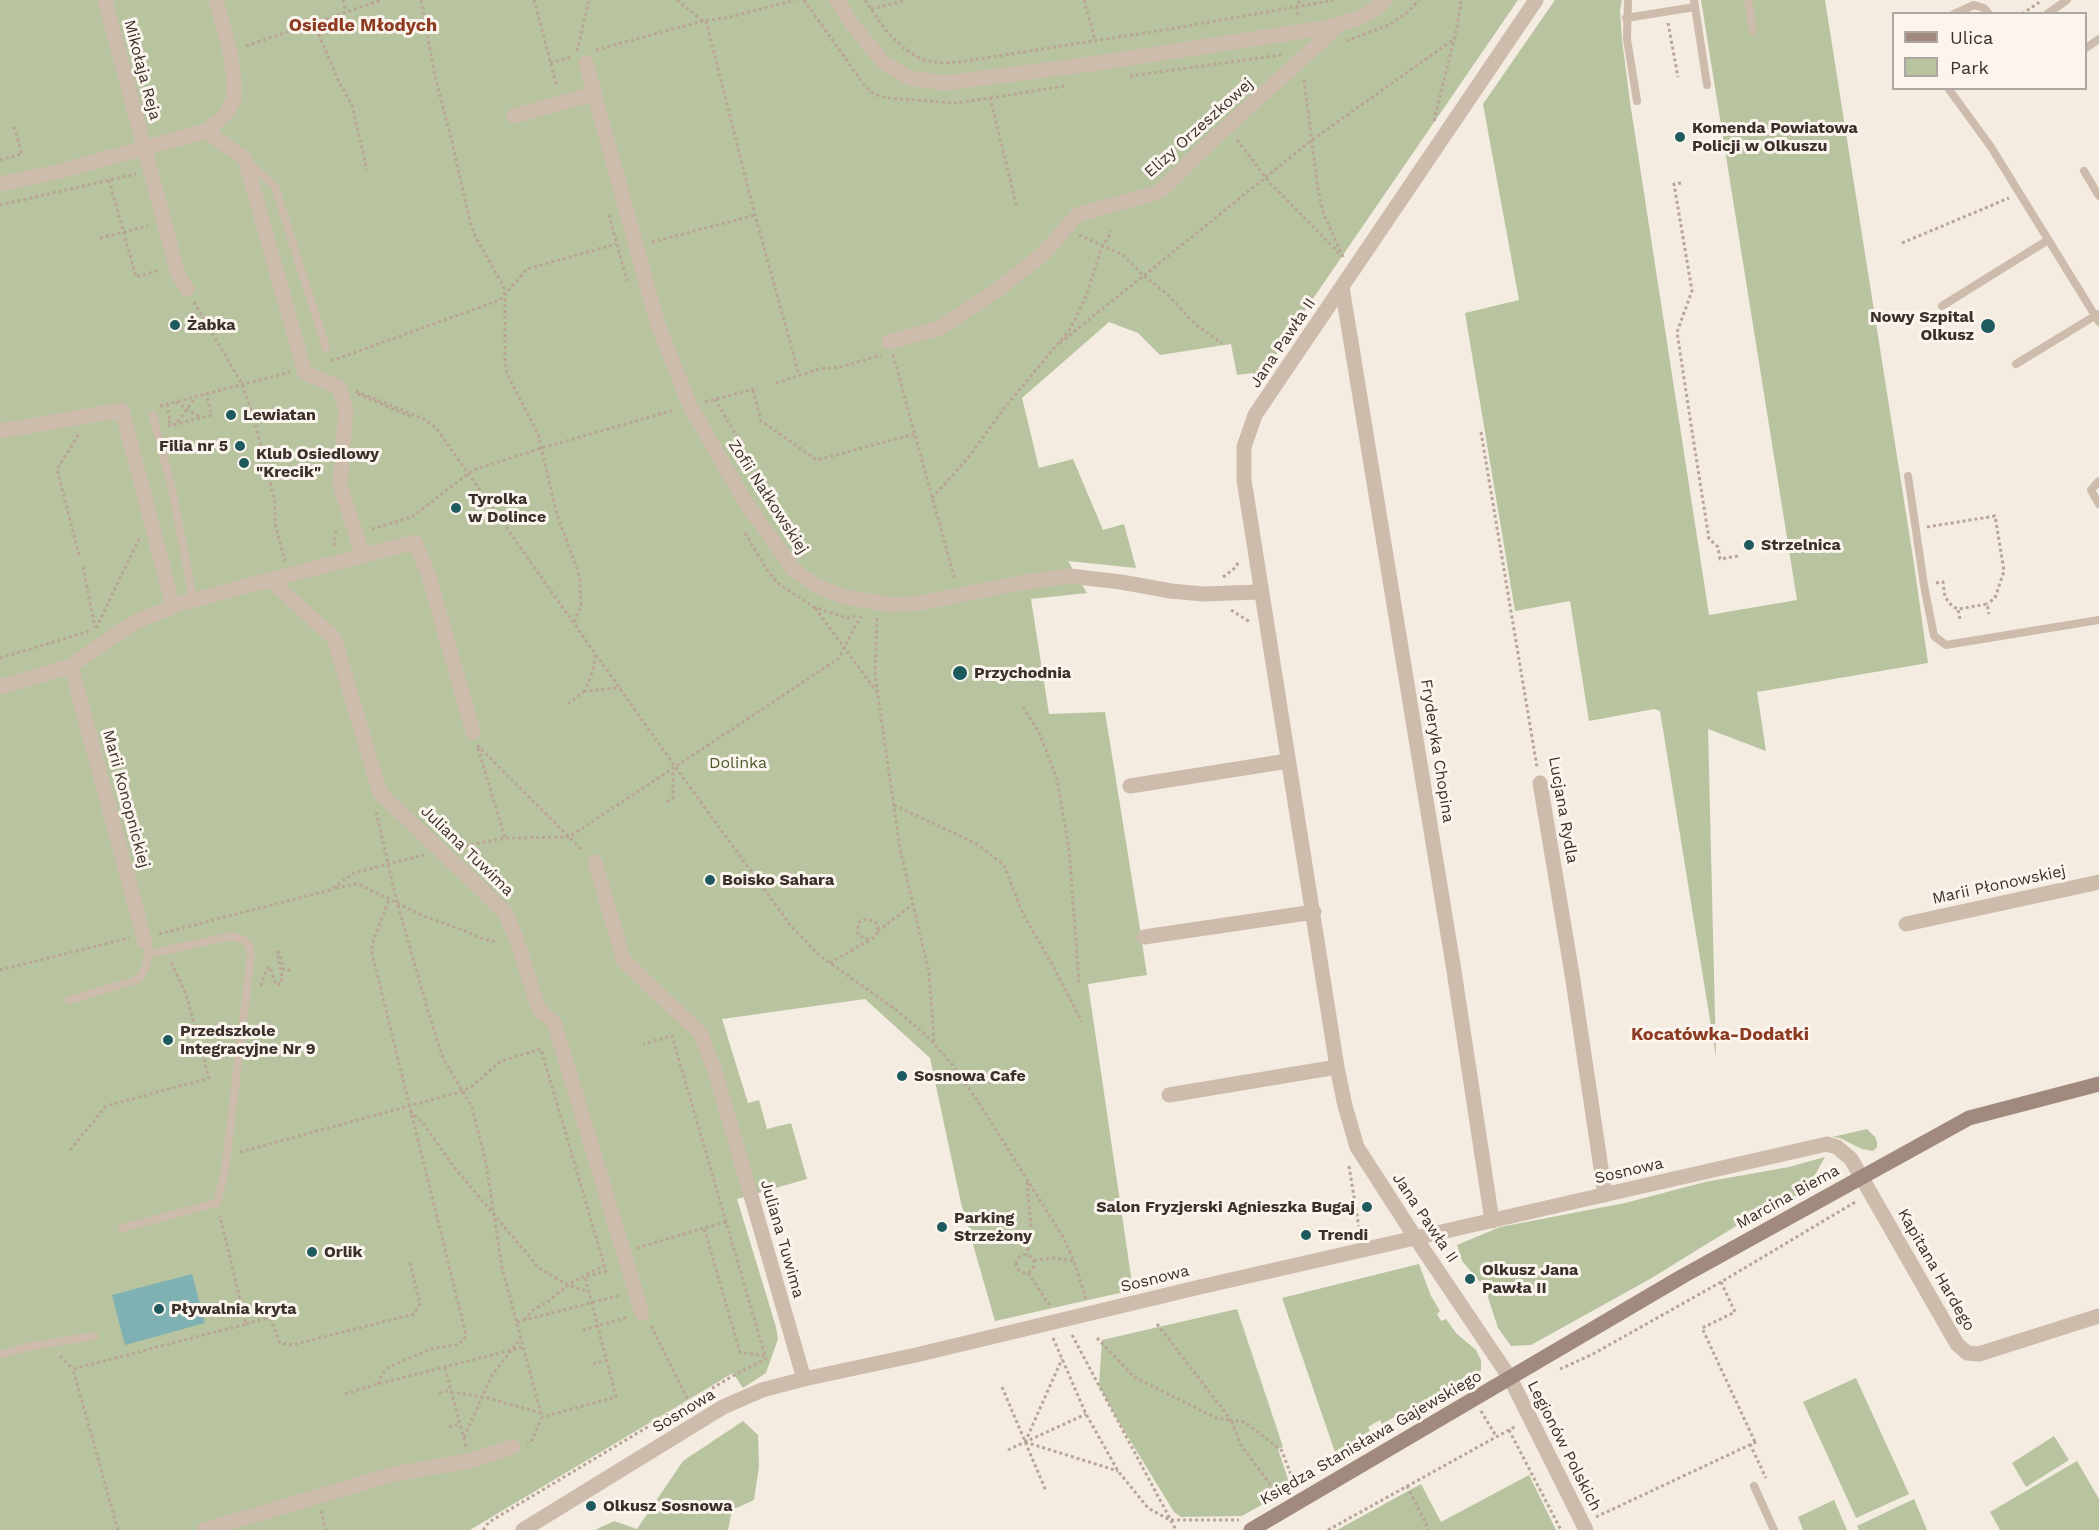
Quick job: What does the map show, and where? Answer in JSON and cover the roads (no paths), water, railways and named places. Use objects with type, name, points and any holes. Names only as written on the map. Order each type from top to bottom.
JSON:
[{"type":"street","name":"Mikołaja Reja","points":[[105,0],[178,274],[187,289]]},
{"type":"street","points":[[0,184],[57,172],[206,131],[225,115],[234,99],[234,80],[230,52],[216,0]]},
{"type":"street","name":"Elizy Orzeszkowej","points":[[837,0],[851,23],[884,63],[910,78],[930,82],[974,80],[1091,64],[1340,25],[1359,18],[1385,0]]},
{"type":"street","name":"Jana Pawła II","points":[[1510,1378],[1357,1147],[1345,1106],[1260,592],[1244,480],[1244,447],[1255,415],[1536,0]]},
{"type":"street","name":"Elizy Orzeszkowej","points":[[891,347],[940,328],[986,297],[1044,254],[1077,215],[1159,192],[1340,25]]},
{"type":"street","name":"Zofii Nałkowskiej","points":[[583,57],[657,322],[690,406],[746,503],[794,570],[818,587],[845,597],[893,604],[920,603],[1020,583],[1069,576],[1203,594],[1260,592]]},
{"type":"street","points":[[514,116],[593,94]]},
{"type":"street","points":[[206,131],[245,159],[305,373],[339,387],[346,409],[340,485],[363,556]]},
{"type":"street","name":"Fryderyka Chopina","points":[[1342,287],[1454,972],[1492,1221]]},
{"type":"street","points":[[0,431],[122,410],[173,606]]},
{"type":"street","points":[[0,687],[72,666],[133,623],[193,599],[415,542],[429,576],[473,732]]},
{"type":"street","name":"Juliana Tuwima","points":[[269,579],[334,638],[380,793],[505,912],[516,938],[539,1010],[554,1022],[642,1313]]},
{"type":"street","name":"Marii Konopnickiej","points":[[72,666],[145,942]]},
{"type":"street","points":[[1130,786],[1288,761]]},
{"type":"street","name":"Lucjana Rydla","points":[[1540,783],[1572,974],[1605,1195]]},
{"type":"street","name":"Juliana Tuwima","points":[[595,862],[624,961],[701,1034],[715,1071],[804,1379]]},
{"type":"street","name":"Marii Płonowskiej","points":[[1906,924],[2099,882]]},
{"type":"street","points":[[1144,937],[1314,912]]},
{"type":"street","points":[[1169,1095],[1337,1067]]},
{"type":"street","name":"Marcina Biema","points":[[1510,1378],[1683,1276],[1969,1118],[2099,1084]]},
{"type":"street","name":"Sosnowa","points":[[523,1530],[723,1407],[762,1390],[1415,1237],[1827,1144],[1837,1147],[1851,1159],[1862,1177]]},
{"type":"street","name":"Kapitana Hardego","points":[[1862,1177],[1957,1344],[1967,1353],[1979,1354],[2099,1316]]},
{"type":"street","name":"Legionów Polskich","points":[[1510,1378],[1590,1524]]},
{"type":"street","name":"Księdza Stanisława Gajewskiego","points":[[1246,1525],[1510,1378]]},
{"type":"street","points":[[204,1530],[394,1474],[470,1461],[513,1447]]},
{"type":"lane","points":[[1628,0],[1627,39],[1637,101]]},
{"type":"lane","points":[[1748,0],[1754,31]]},
{"type":"lane","points":[[2050,12],[2067,0]]},
{"type":"lane","points":[[1626,18],[1665,12],[1694,4],[1707,85]]},
{"type":"lane","points":[[1958,12],[1974,5],[1984,8],[1987,12]]},
{"type":"lane","points":[[1949,90],[1991,147],[2098,317],[2016,364]]},
{"type":"lane","points":[[245,159],[275,187],[326,348]]},
{"type":"lane","points":[[2084,171],[2099,196]]},
{"type":"lane","points":[[1942,306],[2048,240]]},
{"type":"lane","points":[[153,415],[173,493],[193,599]]},
{"type":"lane","points":[[1908,476],[1934,636],[1946,645],[2099,620]]},
{"type":"lane","points":[[2099,482],[2091,490],[2099,504]]},
{"type":"lane","points":[[69,1000],[134,981],[140,977],[146,967],[145,942],[166,950],[225,937],[243,939],[250,947],[251,955],[227,1156],[217,1203],[122,1228]]},
{"type":"lane","points":[[0,1355],[27,1347],[94,1336]]},
{"type":"lane","points":[[1754,1486],[1774,1530]]},
{"type":"water","name":"Pływalnia kryta","points":[[192,1274],[205,1323],[125,1345],[112,1295]]},
{"type":"place","name":"Komenda Powiatowa Policji w Olkuszu","points":[[1680,137]]},
{"type":"place","name":"Żabka","points":[[175,325]]},
{"type":"place","name":"Nowy Szpital Olkusz","points":[[1988,326]]},
{"type":"place","name":"Lewiatan","points":[[231,415]]},
{"type":"place","name":"Filia nr 5","points":[[240,446]]},
{"type":"place","name":"Klub Osiedlowy \"Krecik\"","points":[[244,463]]},
{"type":"place","name":"Tyrolka w Dolince","points":[[456,508]]},
{"type":"place","name":"Strzelnica","points":[[1749,545]]},
{"type":"place","name":"Przychodnia","points":[[960,673]]},
{"type":"place","name":"Boisko Sahara","points":[[710,880]]},
{"type":"place","name":"Przedszkole Integracyjne Nr 9","points":[[168,1040]]},
{"type":"place","name":"Sosnowa Cafe","points":[[902,1076]]},
{"type":"place","name":"Salon Fryzjerski Agnieszka Bugaj","points":[[1367,1207]]},
{"type":"place","name":"Parking Strzeżony","points":[[942,1227]]},
{"type":"place","name":"Trendi","points":[[1306,1235]]},
{"type":"place","name":"Orlik","points":[[312,1252]]},
{"type":"place","name":"Olkusz Jana Pawła II","points":[[1470,1279]]},
{"type":"place","name":"Pływalnia kryta","points":[[159,1309]]},
{"type":"place","name":"Olkusz Sosnowa","points":[[591,1506]]},
{"type":"district","name":"Osiedle Młodych","points":[[363,26]]},
{"type":"district","name":"Kocatówka-Dodatki","points":[[1720,1035]]},
{"type":"park label","name":"Dolinka","points":[[738,763]]}]
